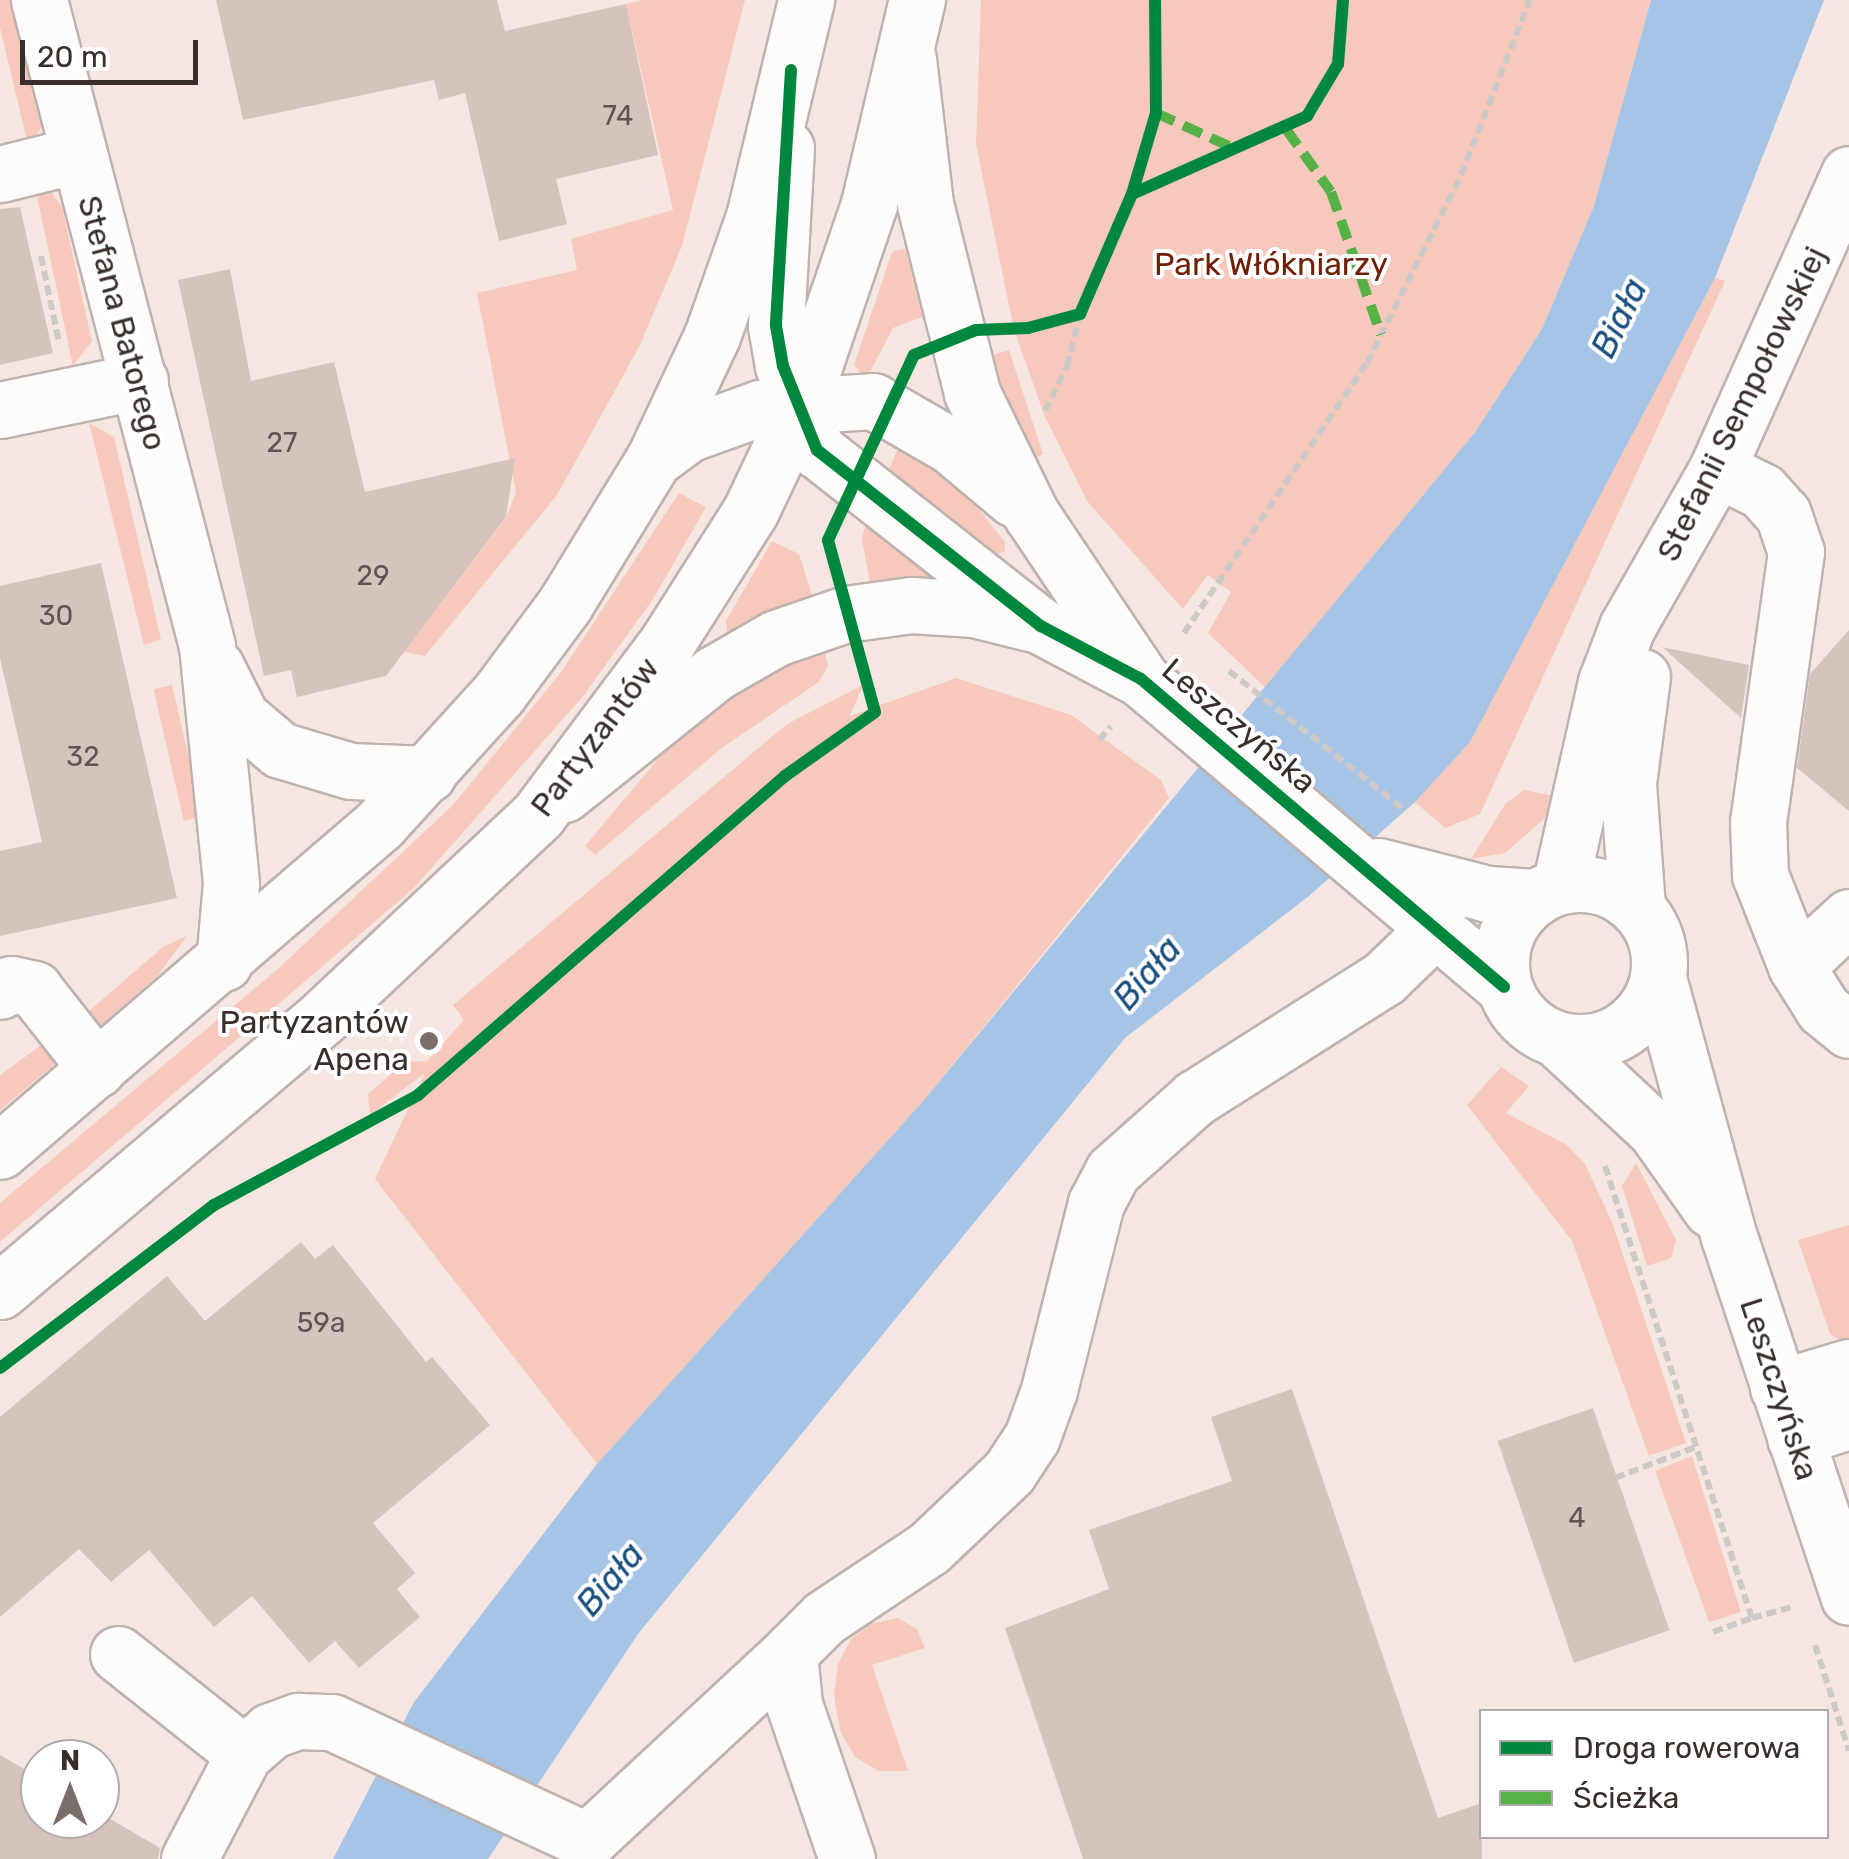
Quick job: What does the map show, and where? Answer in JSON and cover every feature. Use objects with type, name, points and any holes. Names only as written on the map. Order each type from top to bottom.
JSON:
[{"type":"street","name":"Stefana Batorego","points":[[39,0],[76,155],[140,381],[207,646],[231,883],[224,962]]},
{"type":"street","points":[[0,1151],[224,962],[428,774],[565,604],[654,459],[734,278],[791,70],[806,0]]},
{"type":"street","name":"Partyzantów","points":[[0,1291],[324,1016],[538,815],[726,554],[801,404],[839,304],[908,56],[917,0]]},
{"type":"street","name":"Leszczyńska","points":[[908,56],[925,204],[954,338],[972,392],[1031,514],[1141,679]]},
{"type":"street","points":[[791,70],[776,326],[783,366],[801,404]]},
{"type":"street","points":[[11,171],[76,155]]},
{"type":"street","name":"Stefanii Sempołowskiej","points":[[1548,892],[1606,682],[1627,626],[1658,578],[1717,469],[1849,174]]},
{"type":"street","points":[[0,410],[140,381]]},
{"type":"street","name":"Leszczyńska","points":[[654,459],[722,419],[845,400],[887,406],[952,446],[1031,514]]},
{"type":"street","name":"Leszczyńska","points":[[801,404],[817,450],[1041,626],[1141,679],[1438,926],[1504,987]]},
{"type":"street","points":[[1717,469],[1762,491],[1784,514],[1796,552],[1758,822],[1760,875],[1796,966],[1823,1009],[1849,1030]]},
{"type":"street","name":"Stefanii Sempołowskiej","points":[[1636,907],[1628,783],[1658,578]]},
{"type":"street","name":"Leszczyńska","points":[[538,815],[716,673],[776,638],[846,614],[911,605],[974,609],[1041,626]]},
{"type":"street","name":"Stefana Batorego","points":[[207,646],[241,717],[280,750],[351,771],[428,774]]},
{"type":"street","name":"Leszczyńska","points":[[1361,862],[1488,894],[1548,892]]},
{"type":"street","points":[[1614,891],[1636,907],[1652,928],[1658,978],[1632,1024],[1584,1043],[1558,1040],[1516,1010],[1504,987],[1505,937],[1548,892],[1614,891]]},
{"type":"street","points":[[1796,966],[1849,917]]},
{"type":"street","points":[[189,1859],[244,1754],[270,1731],[298,1721],[332,1722],[378,1742],[531,1814],[580,1850],[824,1618],[929,1548],[974,1510],[1024,1449],[1049,1390],[1086,1241],[1113,1171],[1194,1098],[1384,978],[1438,926]]},
{"type":"street","name":"Leszczyńska","points":[[1658,978],[1729,1237],[1795,1438],[1827,1606]]},
{"type":"street","points":[[0,990],[11,984],[34,989],[97,1068]]},
{"type":"street","name":"Leszczyńska","points":[[1558,1040],[1655,1130],[1729,1237]]},
{"type":"street","points":[[1778,1388],[1849,1366]]},
{"type":"street","points":[[1795,1438],[1849,1421]]},
{"type":"street","points":[[118,1654],[244,1754]]},
{"type":"street","points":[[788,1654],[794,1704],[847,1859]]},
{"type":"path","points":[[1184,634],[1366,363],[1461,176],[1530,0]]},
{"type":"path","points":[[11,171],[62,359]]},
{"type":"path","points":[[1040,421],[1067,366],[1080,314]]},
{"type":"path","points":[[1229,671],[1409,813]]},
{"type":"path","points":[[1602,1155],[1752,1618]]},
{"type":"path","points":[[1616,1478],[1698,1446]]},
{"type":"path","points":[[1713,1632],[1788,1606],[1827,1606]]},
{"type":"path","points":[[1812,1636],[1849,1751]]},
{"type":"green space","points":[[0,0],[12,0],[42,126],[29,149],[0,28]]},
{"type":"green space","points":[[643,0],[745,0],[682,246],[640,345],[557,495],[425,656],[404,652],[506,518],[516,492],[477,293],[577,270],[571,239],[673,210],[626,4]]},
{"type":"green space","name":"Park Włókniarzy","points":[[981,0],[1651,0],[1594,206],[1542,329],[1476,431],[1265,687],[1208,633],[1231,592],[1208,575],[1183,609],[1087,501],[1045,417],[1014,330],[976,144]]},
{"type":"green space","points":[[35,187],[52,193],[62,207],[92,341],[73,366]]},
{"type":"green space","points":[[905,248],[925,316],[893,328],[868,376],[862,375],[854,365],[892,252]]},
{"type":"green space","points":[[1715,278],[1725,281],[1480,814],[1445,828],[1415,802],[1470,741]]},
{"type":"green space","points":[[1009,350],[1043,454],[1030,461],[984,358]]},
{"type":"green space","points":[[89,423],[114,437],[161,639],[144,645]]},
{"type":"green space","points":[[903,437],[949,472],[1005,542],[1005,551],[995,555],[886,476]]},
{"type":"green space","points":[[679,493],[706,507],[653,599],[584,695],[414,888],[0,1242],[0,1203],[280,967],[454,804],[561,672]]},
{"type":"green space","points":[[868,517],[947,582],[871,590],[862,538]]},
{"type":"green space","points":[[772,541],[799,554],[814,601],[727,633],[726,621]]},
{"type":"green space","points":[[823,642],[828,666],[819,682],[723,747],[595,855],[585,846],[700,709]]},
{"type":"green space","points":[[956,678],[1071,715],[1161,780],[1169,798],[925,1099],[597,1464],[375,1179],[425,1073],[370,1115],[368,1094],[405,1062],[427,1061],[464,1020],[453,1005],[787,724],[863,685],[850,716]]},
{"type":"green space","points":[[172,685],[202,817],[184,821],[153,689]]},
{"type":"green space","points":[[1524,790],[1554,796],[1544,819],[1505,853],[1471,859],[1506,803]]},
{"type":"green space","points":[[187,936],[158,975],[97,1029],[81,1018],[163,947]]},
{"type":"green space","points":[[47,1041],[55,1064],[0,1110],[0,1075]]},
{"type":"green space","points":[[1501,1067],[1529,1086],[1506,1113],[1567,1145],[1585,1164],[1612,1222],[1686,1443],[1649,1456],[1572,1241],[1467,1105]]},
{"type":"green space","points":[[1636,1163],[1676,1240],[1671,1258],[1647,1266],[1622,1186]]},
{"type":"green space","points":[[1849,1225],[1849,1347],[1830,1334],[1798,1240]]},
{"type":"green space","points":[[1692,1456],[1741,1612],[1709,1622],[1655,1471]]},
{"type":"green space","points":[[898,1618],[917,1629],[925,1648],[872,1665],[908,1771],[879,1771],[855,1757],[840,1731],[834,1695],[838,1664],[851,1639],[871,1624]]},
{"type":"water","name":"Biała","points":[[1651,0],[1824,0],[1715,278],[1470,742],[1415,802],[1309,896],[1125,1038],[638,1634],[488,1859],[333,1859],[414,1702],[597,1464],[925,1099],[1476,431],[1542,329],[1594,206]]},
{"type":"building","points":[[216,0],[497,0],[505,31],[626,4],[658,155],[556,179],[567,224],[499,241],[465,93],[439,100],[434,80],[243,120]]},
{"type":"building","points":[[20,207],[53,353],[0,365],[0,209]]},
{"type":"building","points":[[230,269],[251,381],[334,362],[365,492],[515,458],[506,517],[386,676],[297,697],[291,670],[264,676],[178,280]]},
{"type":"building","points":[[101,563],[177,898],[0,936],[0,851],[42,842],[0,658],[0,586]]},
{"type":"building","points":[[1849,630],[1849,811],[1797,768],[1810,674]]},
{"type":"building","points":[[1662,647],[1749,665],[1741,718]]},
{"type":"building","points":[[301,1242],[315,1259],[333,1245],[426,1362],[432,1357],[490,1425],[373,1523],[415,1573],[397,1589],[420,1617],[359,1668],[335,1641],[309,1663],[252,1596],[214,1627],[149,1550],[111,1582],[79,1549],[0,1617],[0,1417],[167,1276],[205,1321]]},
{"type":"building","points":[[1292,1389],[1438,1818],[1479,1804],[1482,1859],[1083,1859],[1005,1628],[1109,1589],[1089,1530],[1232,1481],[1211,1417]]},
{"type":"building","points":[[1593,1408],[1670,1630],[1574,1663],[1498,1441]]},
{"type":"building","points":[[0,1755],[20,1766],[20,1839],[120,1839],[120,1825],[160,1848],[158,1859],[0,1859]]},
{"type":"marked path","points":[[1156,113],[1231,147]]},
{"type":"marked path","points":[[1286,129],[1331,192],[1381,335]]},
{"type":"cycle path","points":[[0,1368],[214,1205],[418,1095],[785,776],[875,712],[828,540],[914,355],[976,330],[1028,328],[1080,314],[1132,194],[1156,113],[1155,0]]},
{"type":"cycle path","points":[[1132,194],[1307,116],[1338,64],[1343,0]]},
{"type":"cycle path","points":[[791,70],[776,326],[783,366],[817,450],[1041,626],[1141,679],[1504,987]]},
{"type":"place","name":"Partyzantów Apena","points":[[429,1041]]}]
